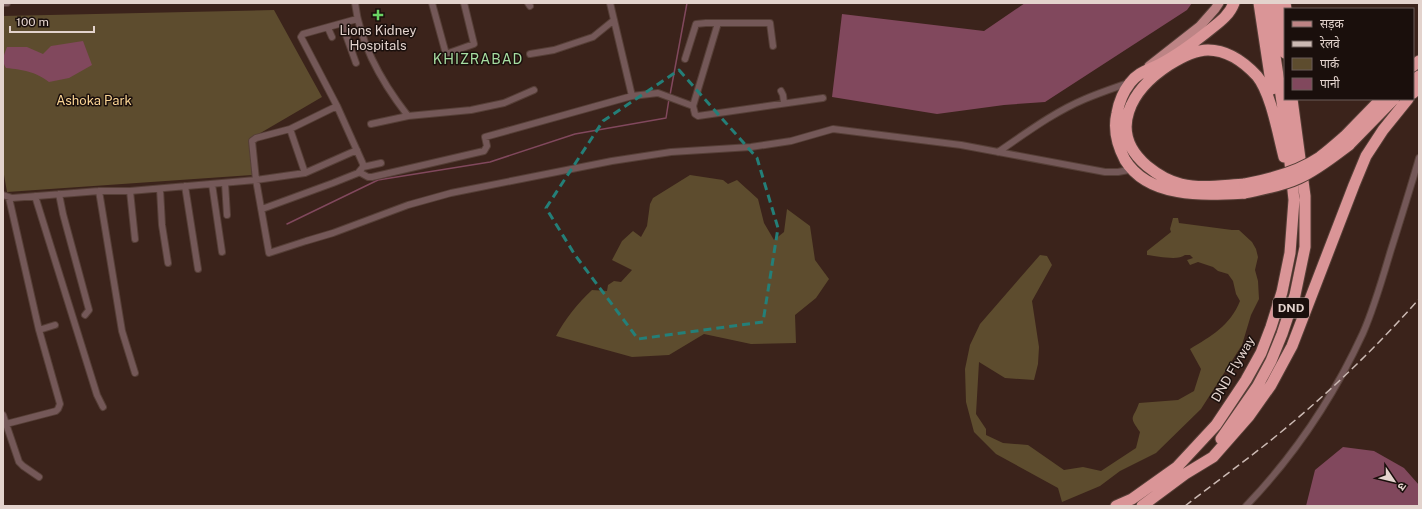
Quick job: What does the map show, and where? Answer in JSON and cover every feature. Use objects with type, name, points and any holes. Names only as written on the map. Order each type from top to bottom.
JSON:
[{"type":"highway","points":[[1234,3],[1228,14],[1193,43],[1160,64],[1143,71],[1130,82],[1123,93],[1116,118],[1115,130],[1117,140],[1126,162],[1148,181],[1172,190],[1201,194],[1245,188],[1295,170],[1346,141],[1393,100]]},
{"type":"highway","points":[[1259,3],[1281,147]]},
{"type":"highway","name":"DND","points":[[1267,3],[1284,87]]},
{"type":"highway","points":[[1277,3],[1284,47]]},
{"type":"highway","points":[[1245,188],[1182,185],[1160,176],[1142,161],[1130,146],[1126,129],[1129,111],[1137,93],[1158,72],[1180,58],[1199,51],[1207,50],[1226,53],[1243,63],[1257,77],[1265,91],[1294,200]]},
{"type":"highway","name":"DND","points":[[1185,474],[1220,440],[1253,393],[1271,361],[1295,295],[1305,246],[1305,196],[1300,157],[1287,100]]},
{"type":"highway","name":"DND","points":[[1292,100],[1289,112],[1294,200]]},
{"type":"highway","points":[[1299,100],[1303,127],[1300,157]]},
{"type":"highway","points":[[1346,141],[1380,100]]},
{"type":"highway","points":[[1142,506],[1185,474],[1213,457],[1249,416],[1271,385],[1292,346],[1366,156],[1383,130],[1407,100]]},
{"type":"highway","name":"DND Flyway","points":[[1116,506],[1132,499],[1177,467],[1216,425],[1246,380],[1261,353],[1269,334],[1282,292],[1290,253],[1294,200]]},
{"type":"main road","points":[[1143,71],[1200,26],[1219,3]]},
{"type":"street","points":[[355,3],[357,19],[374,61],[389,88],[408,116]]},
{"type":"street","points":[[432,3],[446,54],[474,44],[464,3]]},
{"type":"street","points":[[610,3],[632,96]]},
{"type":"street","points":[[357,19],[303,34],[301,37],[357,150],[363,164],[361,169]]},
{"type":"street","points":[[530,54],[554,50],[593,37],[614,20]]},
{"type":"street","points":[[718,23],[693,106],[695,114],[698,116],[823,98]]},
{"type":"street","points":[[685,59],[696,24],[770,23],[773,46]]},
{"type":"street","points":[[342,24],[356,63]]},
{"type":"street","points":[[328,28],[332,37]]},
{"type":"street","points":[[998,152],[1031,129],[1067,108],[1084,99],[1130,82]]},
{"type":"street","points":[[371,124],[408,116],[471,110],[504,103],[534,90]]},
{"type":"street","points":[[781,91],[784,103]]},
{"type":"street","points":[[361,169],[368,177],[372,177],[484,151],[487,146],[485,137],[632,96],[654,93],[667,96],[693,106]]},
{"type":"street","points":[[336,106],[290,129],[256,138],[252,141],[256,180],[269,253],[332,234],[408,205],[451,193],[612,161],[708,148],[751,147],[791,141],[834,129],[961,146],[1105,172],[1118,172],[1134,169]]},
{"type":"street","points":[[290,129],[305,172]]},
{"type":"street","points":[[6,424],[56,411],[59,407],[60,401],[39,330],[6,197],[160,189],[256,180],[305,172],[357,150]]},
{"type":"street","points":[[1246,506],[1273,478],[1304,436],[1329,397],[1363,333],[1377,296],[1419,158]]},
{"type":"street","points":[[262,209],[334,183],[361,169],[382,163]]},
{"type":"street","points":[[224,183],[227,215]]},
{"type":"street","points":[[212,184],[222,252]]},
{"type":"street","points":[[185,186],[198,269]]},
{"type":"street","points":[[160,189],[162,225],[168,263]]},
{"type":"street","points":[[99,191],[122,331],[135,373]]},
{"type":"street","points":[[130,191],[135,239]]},
{"type":"street","points":[[59,194],[89,310],[86,315]]},
{"type":"street","points":[[35,196],[97,395],[104,407]]},
{"type":"street","points":[[39,330],[55,325]]},
{"type":"street","points":[[3,415],[20,462],[39,478]]},
{"type":"highlighted area","points":[[679,70],[757,158],[778,228],[763,322],[638,339],[575,255],[546,208],[603,121]]},
{"type":"green space","name":"Ashoka Park","points":[[274,10],[322,97],[250,139],[252,175],[7,192],[3,169],[3,16]]},
{"type":"green space","points":[[690,175],[723,180],[728,184],[737,180],[758,199],[764,223],[774,240],[784,232],[787,209],[810,226],[815,260],[829,279],[816,298],[795,315],[796,343],[751,344],[704,334],[669,355],[632,357],[556,336],[563,323],[592,290],[607,291],[608,285],[614,281],[621,282],[632,270],[612,260],[622,241],[633,231],[641,237],[647,226],[650,204],[653,198]]},
{"type":"green space","points":[[1173,218],[1178,218],[1179,223],[1239,230],[1252,242],[1256,249],[1258,257],[1255,270],[1258,281],[1259,299],[1251,315],[1242,345],[1201,409],[1156,453],[1120,471],[1100,486],[1062,502],[1058,488],[996,454],[974,432],[966,402],[965,369],[970,345],[980,324],[1040,255],[1047,256],[1052,265],[1032,301],[1039,347],[1038,364],[1034,380],[1005,378],[979,362],[976,414],[986,429],[986,435],[1003,443],[1028,445],[1064,470],[1083,467],[1101,471],[1136,448],[1140,432],[1134,423],[1133,418],[1139,403],[1178,400],[1194,391],[1201,369],[1190,349],[1219,330],[1231,317],[1240,301],[1236,294],[1233,281],[1228,274],[1198,262],[1190,265],[1187,260],[1193,258],[1190,255],[1173,258],[1147,255],[1147,251],[1171,232],[1170,229]]},
{"type":"water","points":[[1025,3],[1192,3],[1187,10],[1045,102],[1004,105],[937,114],[832,97],[842,14],[984,31]]},
{"type":"water","points":[[83,41],[92,65],[69,78],[49,82],[38,75],[29,72],[6,68],[4,62],[7,47],[27,47],[43,54],[51,46]]},
{"type":"water","points":[[1343,447],[1374,451],[1404,468],[1419,485],[1419,506],[1306,506],[1315,470]]},
{"type":"waterway","points":[[670,95],[687,3]]},
{"type":"waterway","points":[[287,224],[378,180],[490,162],[575,134],[666,118],[669,99]]},
{"type":"railway","points":[[1185,506],[1310,408],[1358,363],[1419,299]]},
{"type":"place","name":"Lions Kidney Hospitals","points":[[378,15]]},
{"type":"district","name":"KHIZRABAD","points":[[478,59]]}]
